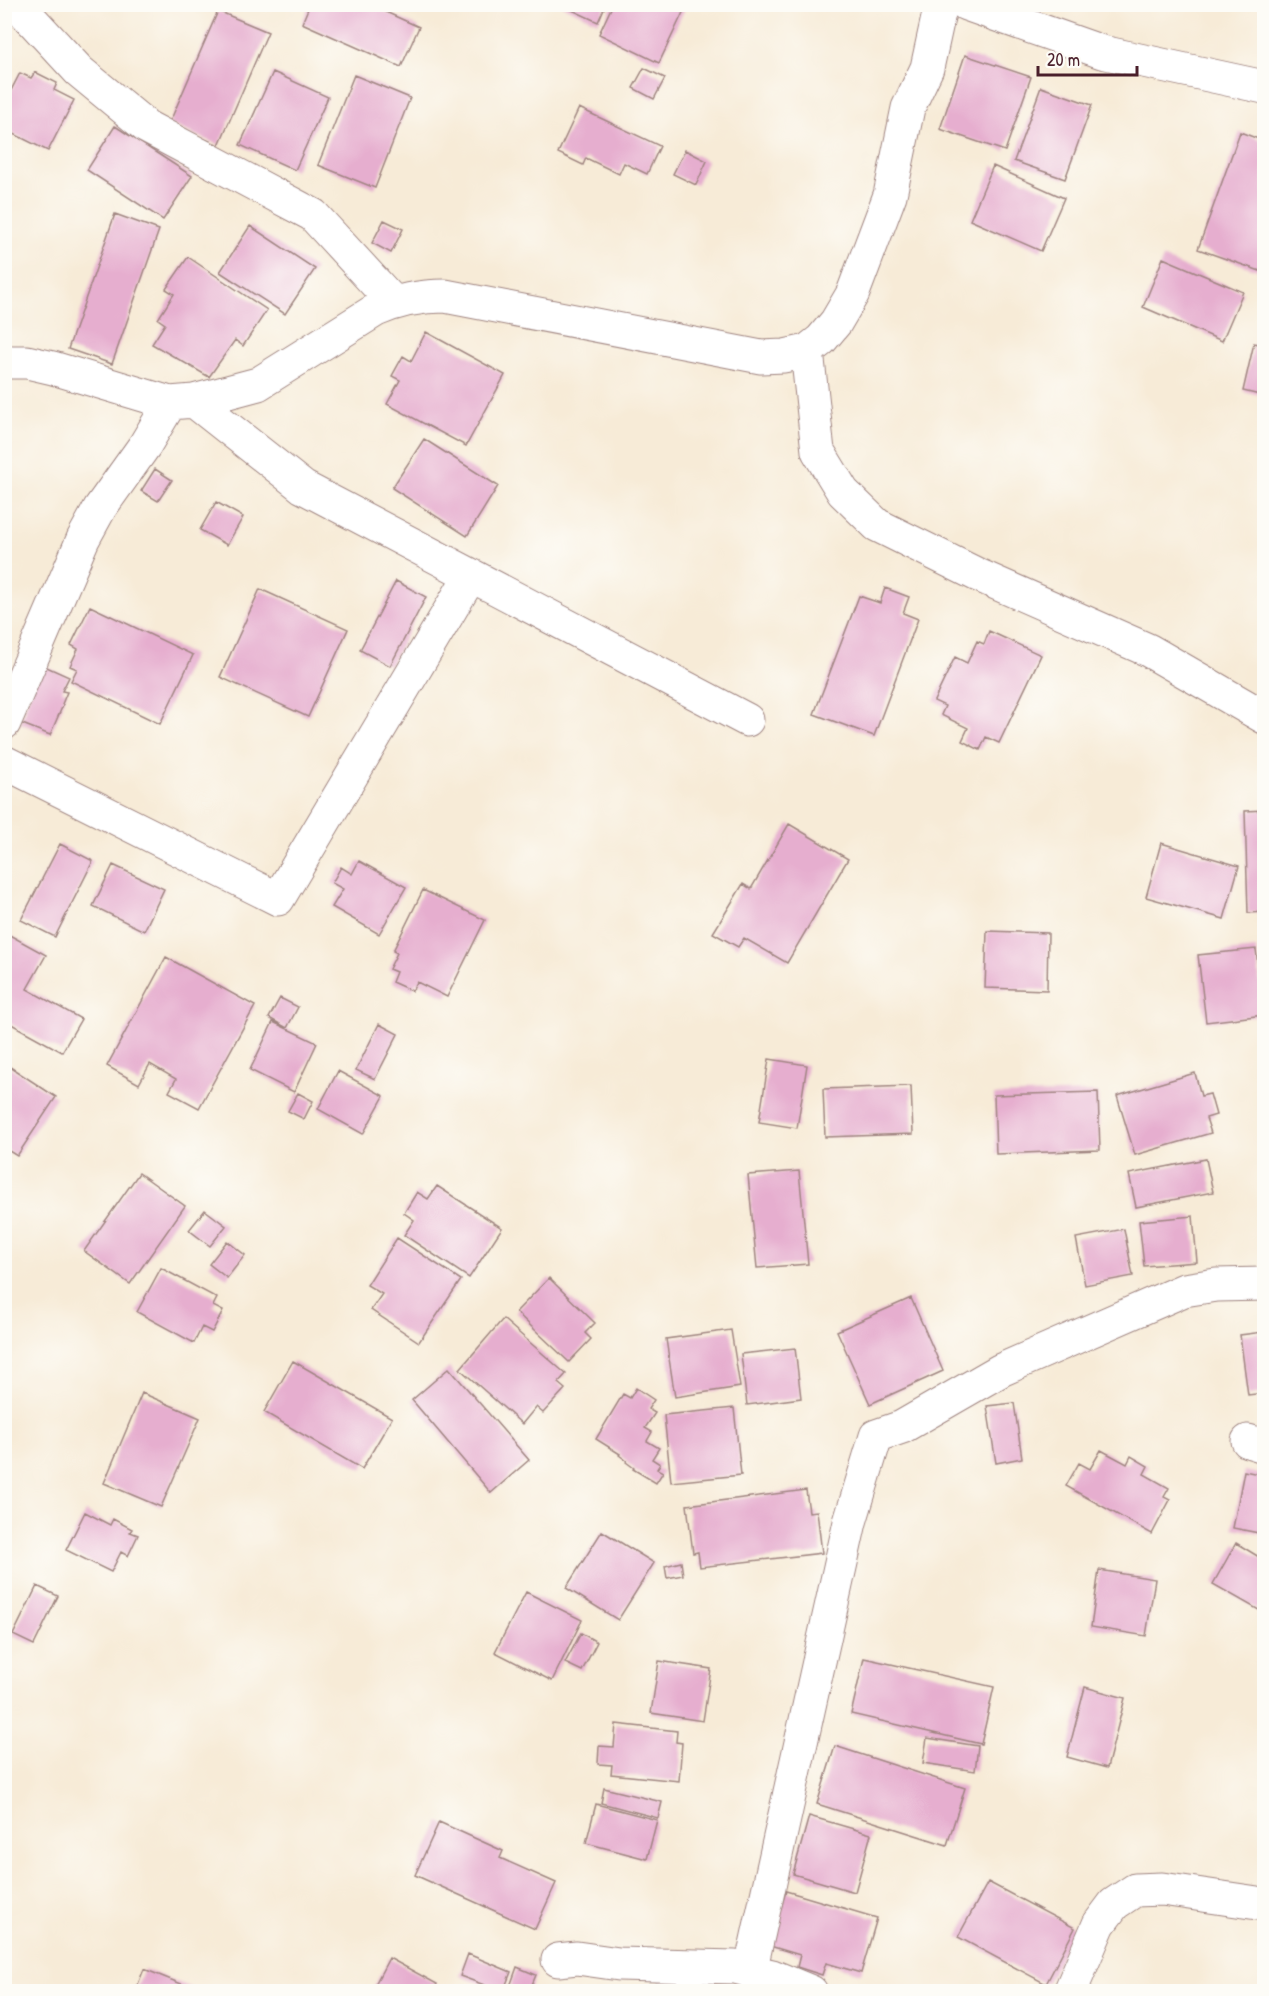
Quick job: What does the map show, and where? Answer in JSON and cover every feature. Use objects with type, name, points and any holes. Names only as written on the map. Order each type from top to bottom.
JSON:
[{"type":"street","points":[[17,4],[79,71],[147,127],[313,214],[393,302]]},
{"type":"street","points":[[4,723],[82,539],[100,508],[145,445],[182,402],[258,384],[375,310],[393,302],[417,296],[445,296],[760,357],[784,356],[807,351],[821,340],[836,322],[853,293],[890,195],[908,108],[927,68],[941,4]]},
{"type":"street","points":[[966,4],[1102,52],[1264,87]]},
{"type":"street","points":[[807,351],[818,451],[843,492],[877,525],[978,575],[1148,650],[1264,717]]},
{"type":"street","points":[[4,362],[27,362],[182,402],[303,487],[747,720]]},
{"type":"street","points":[[4,762],[278,899],[471,575]]},
{"type":"street","points":[[750,1972],[850,1521],[876,1436],[902,1427],[1001,1370],[1184,1290],[1216,1285],[1264,1284]]},
{"type":"street","points":[[1070,1992],[1099,1924],[1114,1904],[1135,1890],[1162,1889],[1264,1904]]},
{"type":"street","points":[[558,1960],[577,1958],[619,1964],[735,1967],[772,1976],[811,1992]]},
{"type":"building","points":[[310,4],[368,4],[419,27],[401,67],[302,23]]},
{"type":"building","points":[[559,4],[606,4],[598,22]]},
{"type":"building","points":[[613,4],[687,4],[659,63],[599,34]]},
{"type":"building","points":[[218,11],[268,32],[219,145],[169,124]]},
{"type":"building","points":[[965,55],[1031,77],[1005,151],[940,129]]},
{"type":"building","points":[[644,68],[665,78],[654,99],[633,88]]},
{"type":"building","points":[[35,72],[57,83],[54,90],[74,100],[48,151],[4,129],[4,104],[20,73],[31,78]]},
{"type":"building","points":[[273,72],[328,97],[295,170],[240,145]]},
{"type":"building","points":[[354,75],[410,98],[375,188],[318,165]]},
{"type":"building","points":[[1041,87],[1092,105],[1065,179],[1014,161]]},
{"type":"building","points":[[579,108],[660,146],[647,174],[624,163],[619,174],[586,158],[583,165],[558,153]]},
{"type":"building","points":[[115,126],[192,176],[163,220],[87,170]]},
{"type":"building","points":[[1240,132],[1264,141],[1264,258],[1260,271],[1198,249]]},
{"type":"building","points":[[685,150],[707,161],[696,185],[673,174]]},
{"type":"building","points":[[993,166],[1064,198],[1041,251],[970,220]]},
{"type":"building","points":[[115,214],[159,230],[112,364],[68,349]]},
{"type":"building","points":[[384,220],[403,229],[391,253],[372,243]]},
{"type":"building","points":[[250,226],[315,269],[285,314],[220,272]]},
{"type":"building","points":[[188,257],[267,310],[243,346],[235,340],[209,377],[152,344],[165,324],[158,319],[174,294],[166,289]]},
{"type":"building","points":[[1163,258],[1243,292],[1222,341],[1143,307]]},
{"type":"building","points":[[426,332],[505,375],[466,446],[387,404],[400,380],[392,376],[403,356],[411,361]]},
{"type":"building","points":[[1254,343],[1264,345],[1264,396],[1243,391]]},
{"type":"building","points":[[424,439],[498,486],[467,536],[392,488]]},
{"type":"building","points":[[155,469],[172,480],[158,501],[141,491]]},
{"type":"building","points":[[216,502],[243,517],[227,545],[200,530]]},
{"type":"building","points":[[396,581],[426,597],[390,666],[360,650]]},
{"type":"building","points":[[885,588],[909,597],[903,613],[918,619],[874,736],[814,714],[859,596],[880,603]]},
{"type":"building","points":[[260,589],[348,629],[308,717],[220,677]]},
{"type":"building","points":[[90,606],[193,655],[160,724],[71,681],[77,669],[70,666],[78,649],[71,645]]},
{"type":"building","points":[[989,631],[1041,655],[999,743],[986,737],[980,750],[962,741],[968,728],[941,715],[945,706],[934,701],[955,657],[967,663],[977,641],[984,644]]},
{"type":"building","points":[[40,664],[69,677],[62,691],[67,692],[63,705],[50,735],[20,723]]},
{"type":"building","points":[[1264,810],[1264,912],[1248,913],[1245,811]]},
{"type":"building","points":[[789,824],[848,859],[787,963],[744,938],[738,947],[713,933],[743,884],[751,889]]},
{"type":"building","points":[[1161,843],[1239,866],[1224,919],[1146,897]]},
{"type":"building","points":[[60,844],[93,861],[55,937],[21,920]]},
{"type":"building","points":[[359,861],[406,887],[379,934],[332,907],[343,889],[332,883],[341,867],[352,874]]},
{"type":"building","points":[[113,865],[164,889],[144,931],[93,906]]},
{"type":"building","points":[[423,890],[485,920],[447,997],[417,982],[412,991],[392,982],[396,972],[389,969],[397,953],[393,951]]},
{"type":"building","points":[[987,931],[1048,933],[1047,990],[985,988]]},
{"type":"building","points":[[4,932],[46,955],[27,989],[81,1019],[62,1052],[4,1020]]},
{"type":"building","points":[[1256,949],[1264,1015],[1206,1022],[1198,955]]},
{"type":"building","points":[[166,957],[255,1006],[199,1108],[169,1092],[176,1079],[150,1064],[139,1084],[107,1066]]},
{"type":"building","points":[[280,998],[298,1007],[287,1028],[269,1018]]},
{"type":"building","points":[[273,1022],[317,1043],[294,1092],[250,1070]]},
{"type":"building","points":[[379,1024],[398,1034],[375,1079],[356,1070]]},
{"type":"building","points":[[769,1059],[807,1065],[797,1128],[759,1122]]},
{"type":"building","points":[[4,1063],[56,1097],[17,1156],[4,1148]]},
{"type":"building","points":[[338,1071],[384,1096],[363,1134],[318,1109]]},
{"type":"building","points":[[1195,1073],[1201,1096],[1210,1094],[1216,1115],[1206,1118],[1211,1133],[1135,1155],[1117,1096]]},
{"type":"building","points":[[911,1086],[913,1134],[825,1137],[823,1089]]},
{"type":"building","points":[[1098,1092],[1100,1150],[996,1154],[994,1095]]},
{"type":"building","points":[[298,1093],[313,1101],[304,1119],[288,1111]]},
{"type":"building","points":[[1206,1159],[1213,1192],[1136,1207],[1129,1174]]},
{"type":"building","points":[[799,1171],[808,1264],[757,1268],[748,1175]]},
{"type":"building","points":[[139,1173],[185,1206],[130,1284],[84,1251]]},
{"type":"building","points":[[437,1186],[502,1228],[469,1278],[404,1235],[414,1220],[404,1213],[417,1192],[428,1199]]},
{"type":"building","points":[[205,1210],[226,1226],[210,1246],[189,1230]]},
{"type":"building","points":[[1193,1216],[1197,1262],[1144,1266],[1139,1221]]},
{"type":"building","points":[[1124,1229],[1133,1276],[1085,1285],[1076,1238]]},
{"type":"building","points":[[397,1238],[461,1280],[419,1342],[371,1310],[382,1294],[367,1285]]},
{"type":"building","points":[[227,1241],[245,1255],[227,1278],[209,1264]]},
{"type":"building","points":[[161,1268],[217,1298],[213,1306],[223,1311],[212,1332],[202,1327],[194,1343],[137,1312]]},
{"type":"building","points":[[549,1278],[595,1323],[585,1333],[591,1339],[569,1362],[516,1312]]},
{"type":"building","points":[[911,1298],[943,1371],[870,1404],[837,1331]]},
{"type":"building","points":[[503,1319],[566,1374],[558,1383],[565,1389],[543,1413],[536,1407],[522,1424],[460,1369]]},
{"type":"building","points":[[731,1330],[740,1387],[675,1397],[666,1339]]},
{"type":"building","points":[[1263,1332],[1264,1393],[1248,1395],[1240,1335]]},
{"type":"building","points":[[795,1348],[801,1398],[747,1405],[741,1354]]},
{"type":"building","points":[[293,1361],[392,1418],[362,1469],[264,1412]]},
{"type":"building","points":[[449,1368],[529,1460],[491,1493],[412,1400]]},
{"type":"building","points":[[636,1388],[654,1400],[648,1409],[655,1413],[645,1428],[652,1432],[647,1441],[659,1448],[652,1459],[660,1464],[657,1469],[663,1472],[656,1483],[633,1469],[620,1454],[596,1439],[623,1394],[630,1398]]},
{"type":"building","points":[[142,1393],[200,1418],[161,1507],[104,1483]]},
{"type":"building","points":[[1014,1403],[1022,1458],[996,1463],[987,1406]]},
{"type":"building","points":[[734,1408],[741,1475],[671,1482],[664,1415]]},
{"type":"building","points":[[1101,1450],[1127,1464],[1131,1456],[1148,1466],[1144,1474],[1169,1488],[1164,1497],[1170,1500],[1152,1534],[1066,1486],[1079,1463],[1090,1469]]},
{"type":"building","points":[[1244,1471],[1264,1475],[1264,1534],[1233,1528]]},
{"type":"building","points":[[806,1490],[809,1512],[817,1511],[822,1553],[700,1567],[698,1552],[693,1553],[687,1505]]},
{"type":"building","points":[[85,1512],[110,1525],[113,1519],[132,1529],[130,1532],[138,1535],[128,1556],[121,1552],[111,1572],[66,1550]]},
{"type":"building","points":[[602,1531],[654,1563],[618,1620],[566,1588]]},
{"type":"building","points":[[1236,1543],[1264,1560],[1264,1613],[1213,1584]]},
{"type":"building","points":[[681,1562],[683,1575],[667,1578],[665,1566]]},
{"type":"building","points":[[1099,1570],[1155,1579],[1146,1636],[1091,1627]]},
{"type":"building","points":[[37,1586],[58,1596],[34,1645],[13,1635]]},
{"type":"building","points":[[526,1592],[582,1620],[552,1681],[495,1652]]},
{"type":"building","points":[[581,1633],[597,1642],[582,1671],[565,1663]]},
{"type":"building","points":[[864,1658],[994,1687],[981,1744],[851,1714]]},
{"type":"building","points":[[659,1661],[711,1669],[703,1721],[651,1713]]},
{"type":"building","points":[[1085,1687],[1125,1698],[1107,1768],[1067,1757]]},
{"type":"building","points":[[616,1724],[677,1731],[676,1742],[682,1743],[679,1781],[611,1774],[612,1765],[598,1764],[599,1746],[614,1747]]},
{"type":"building","points":[[927,1738],[978,1746],[975,1771],[923,1763]]},
{"type":"building","points":[[835,1746],[965,1788],[947,1845],[817,1804]]},
{"type":"building","points":[[604,1788],[662,1802],[658,1818],[601,1803]]},
{"type":"building","points":[[596,1804],[657,1820],[647,1859],[586,1843]]},
{"type":"building","points":[[809,1816],[871,1834],[855,1892],[793,1874]]},
{"type":"building","points":[[439,1822],[503,1851],[500,1858],[556,1883],[535,1929],[415,1875]]},
{"type":"building","points":[[988,1882],[1075,1928],[1046,1984],[958,1937]]},
{"type":"building","points":[[786,1891],[877,1918],[861,1973],[826,1963],[822,1975],[797,1967],[800,1955],[770,1946]]},
{"type":"building","points":[[468,1954],[511,1972],[503,1992],[460,1976]]},
{"type":"building","points":[[389,1958],[437,1984],[433,1992],[371,1992]]},
{"type":"building","points":[[517,1967],[536,1975],[529,1992],[508,1992]]},
{"type":"building","points":[[144,1969],[199,1991],[199,1992],[135,1992]]}]
